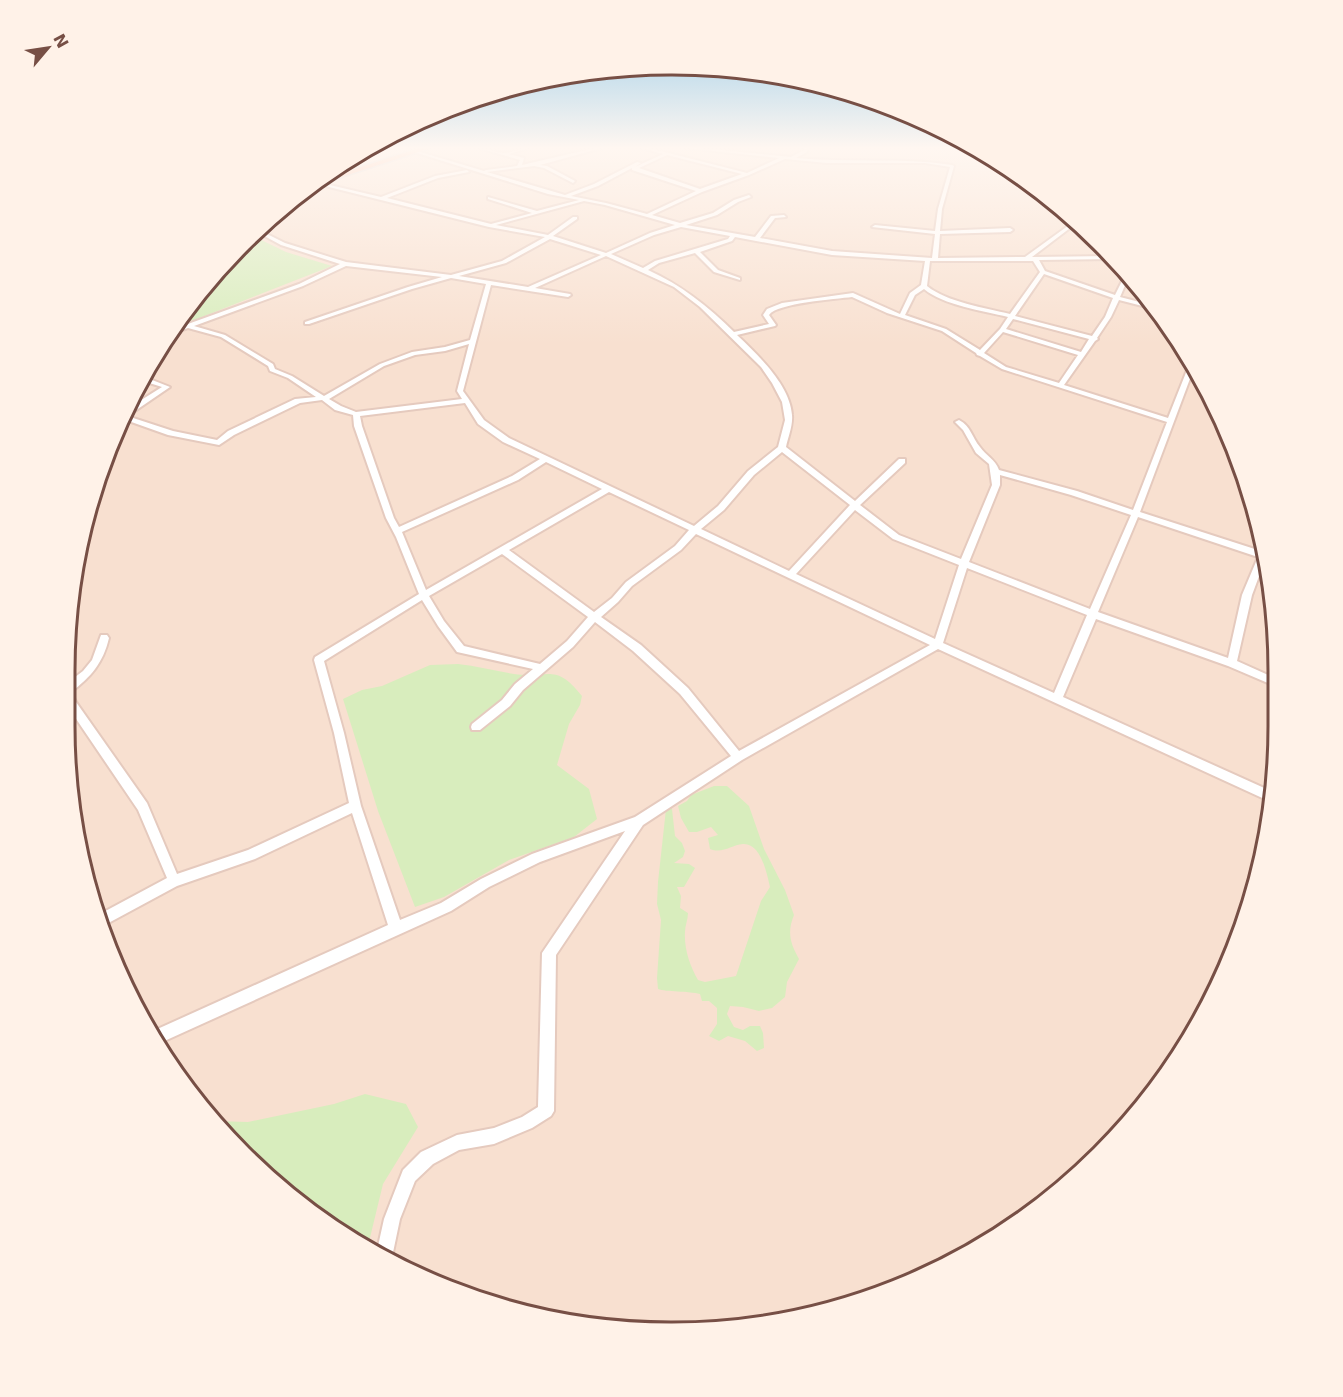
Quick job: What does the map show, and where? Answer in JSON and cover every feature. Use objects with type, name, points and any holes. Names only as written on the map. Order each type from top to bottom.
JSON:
[{"type":"street","points":[[443,213],[515,229],[605,255],[677,287],[700,303],[763,364],[779,390],[788,413],[782,448],[751,473],[721,508],[695,529],[678,548],[630,584],[594,617],[570,644],[519,687],[507,703],[476,727]]},
{"type":"street","points":[[489,225],[531,213]]},
{"type":"street","points":[[636,213],[684,226],[851,255],[931,259],[1101,258]]},
{"type":"street","points":[[647,216],[653,213]]},
{"type":"street","points":[[530,288],[652,234],[684,226],[716,213]]},
{"type":"street","points":[[902,316],[912,294],[924,286],[939,213]]},
{"type":"street","points":[[757,239],[773,217],[784,216]]},
{"type":"street","points":[[307,323],[410,288],[504,262],[548,238],[575,218]]},
{"type":"street","points":[[875,227],[937,233],[1010,230]]},
{"type":"street","points":[[1026,259],[1069,227]]},
{"type":"street","points":[[643,270],[657,262],[730,240],[734,234]]},
{"type":"street","points":[[266,235],[283,244],[345,264],[489,282],[568,295]]},
{"type":"street","points":[[696,251],[716,271],[738,279]]},
{"type":"street","points":[[1035,259],[1043,272],[1142,304]]},
{"type":"street","points":[[185,327],[301,285],[345,264]]},
{"type":"street","points":[[979,354],[1002,330],[1043,272]]},
{"type":"street","points":[[489,282],[471,342],[460,391],[481,422],[506,440],[938,645],[1264,792]]},
{"type":"street","points":[[1060,386],[1095,339],[1118,298],[1124,283]]},
{"type":"street","points":[[924,286],[954,301],[1095,339]]},
{"type":"street","points":[[733,334],[773,325],[766,315],[769,310],[853,295],[864,302],[944,330],[1004,369],[1171,421]]},
{"type":"street","points":[[189,326],[223,336],[271,365],[272,369],[290,377],[338,408],[356,414],[465,401]]},
{"type":"street","points":[[1002,330],[1082,354]]},
{"type":"street","points":[[131,420],[198,441],[219,443],[231,433],[298,401],[325,398],[382,365],[404,357],[471,342]]},
{"type":"street","points":[[1057,698],[1135,515],[1189,374]]},
{"type":"street","points":[[139,405],[167,387],[151,381]]},
{"type":"street","points":[[356,414],[358,426],[390,518],[398,531],[424,595],[452,639],[461,649],[543,668]]},
{"type":"street","points":[[162,1034],[446,907],[485,883],[536,858],[639,821],[738,757],[938,645],[964,563],[996,485],[993,460],[975,448],[968,429],[959,422]]},
{"type":"street","points":[[782,448],[896,537],[1094,614],[1232,663],[1268,679]]},
{"type":"street","points":[[398,531],[515,478],[546,459]]},
{"type":"street","points":[[790,574],[856,504],[902,461]]},
{"type":"street","points":[[996,472],[1074,493],[1135,515],[1256,553]]},
{"type":"street","points":[[396,928],[355,806],[339,733],[319,660],[424,595],[608,489]]},
{"type":"street","points":[[503,550],[637,648],[684,691],[738,757]]},
{"type":"street","points":[[1232,663],[1247,595],[1259,567]]},
{"type":"street","points":[[75,684],[89,673],[101,654],[104,638]]},
{"type":"street","points":[[75,710],[143,807],[174,881]]},
{"type":"street","points":[[107,917],[174,881],[252,855],[355,806]]},
{"type":"street","points":[[386,1249],[392,1219],[410,1176],[427,1158],[457,1143],[494,1136],[527,1123],[546,1111],[549,952],[639,821]]},
{"type":"shaded area","points":[[290,213],[1053,213],[1120,278],[1145,308],[1188,373],[1223,443],[1248,517],[1257,555],[1267,632],[1268,672],[1267,765],[1263,803],[1248,880],[1236,917],[1223,954],[1188,1024],[1145,1089],[1120,1119],[1065,1174],[1035,1199],[970,1242],[900,1277],[826,1302],[788,1311],[711,1321],[672,1322],[632,1321],[555,1311],[517,1302],[443,1277],[373,1242],[308,1199],[278,1174],[223,1119],[198,1089],[155,1024],[120,954],[107,917],[86,842],[76,765],[75,672],[80,594],[95,517],[120,443],[155,373],[198,308],[250,250]]},
{"type":"green space","points":[[261,240],[286,252],[332,266],[188,322],[223,278],[247,253],[251,252],[248,252]]},
{"type":"green space","points":[[458,664],[514,674],[558,675],[573,685],[582,696],[580,705],[569,724],[557,765],[589,789],[597,819],[574,837],[509,860],[444,897],[415,907],[378,811],[343,699],[362,690],[382,686],[430,665]]},
{"type":"green space","points":[[714,786],[727,786],[749,806],[764,849],[785,890],[794,915],[790,937],[799,959],[787,982],[785,997],[772,1008],[759,1011],[730,1006],[727,1014],[734,1027],[743,1030],[750,1026],[760,1026],[764,1048],[757,1051],[745,1041],[728,1036],[719,1041],[709,1036],[717,1024],[717,1008],[709,1001],[702,1001],[700,994],[658,989],[661,920],[657,904],[666,809],[671,806],[675,836],[682,843],[685,851],[683,857],[674,863],[689,864],[695,868],[684,887],[677,887],[681,896],[680,908],[688,913],[685,945],[698,980],[705,982],[736,976],[761,901],[770,887],[762,860],[754,848],[743,844],[723,850],[710,849],[708,838],[718,835],[711,827],[689,832],[681,818],[678,806],[687,801],[691,795]]},
{"type":"green space","points":[[365,1094],[406,1104],[418,1127],[383,1184],[369,1240],[308,1199],[278,1174],[225,1121],[248,1122],[334,1104]]}]
